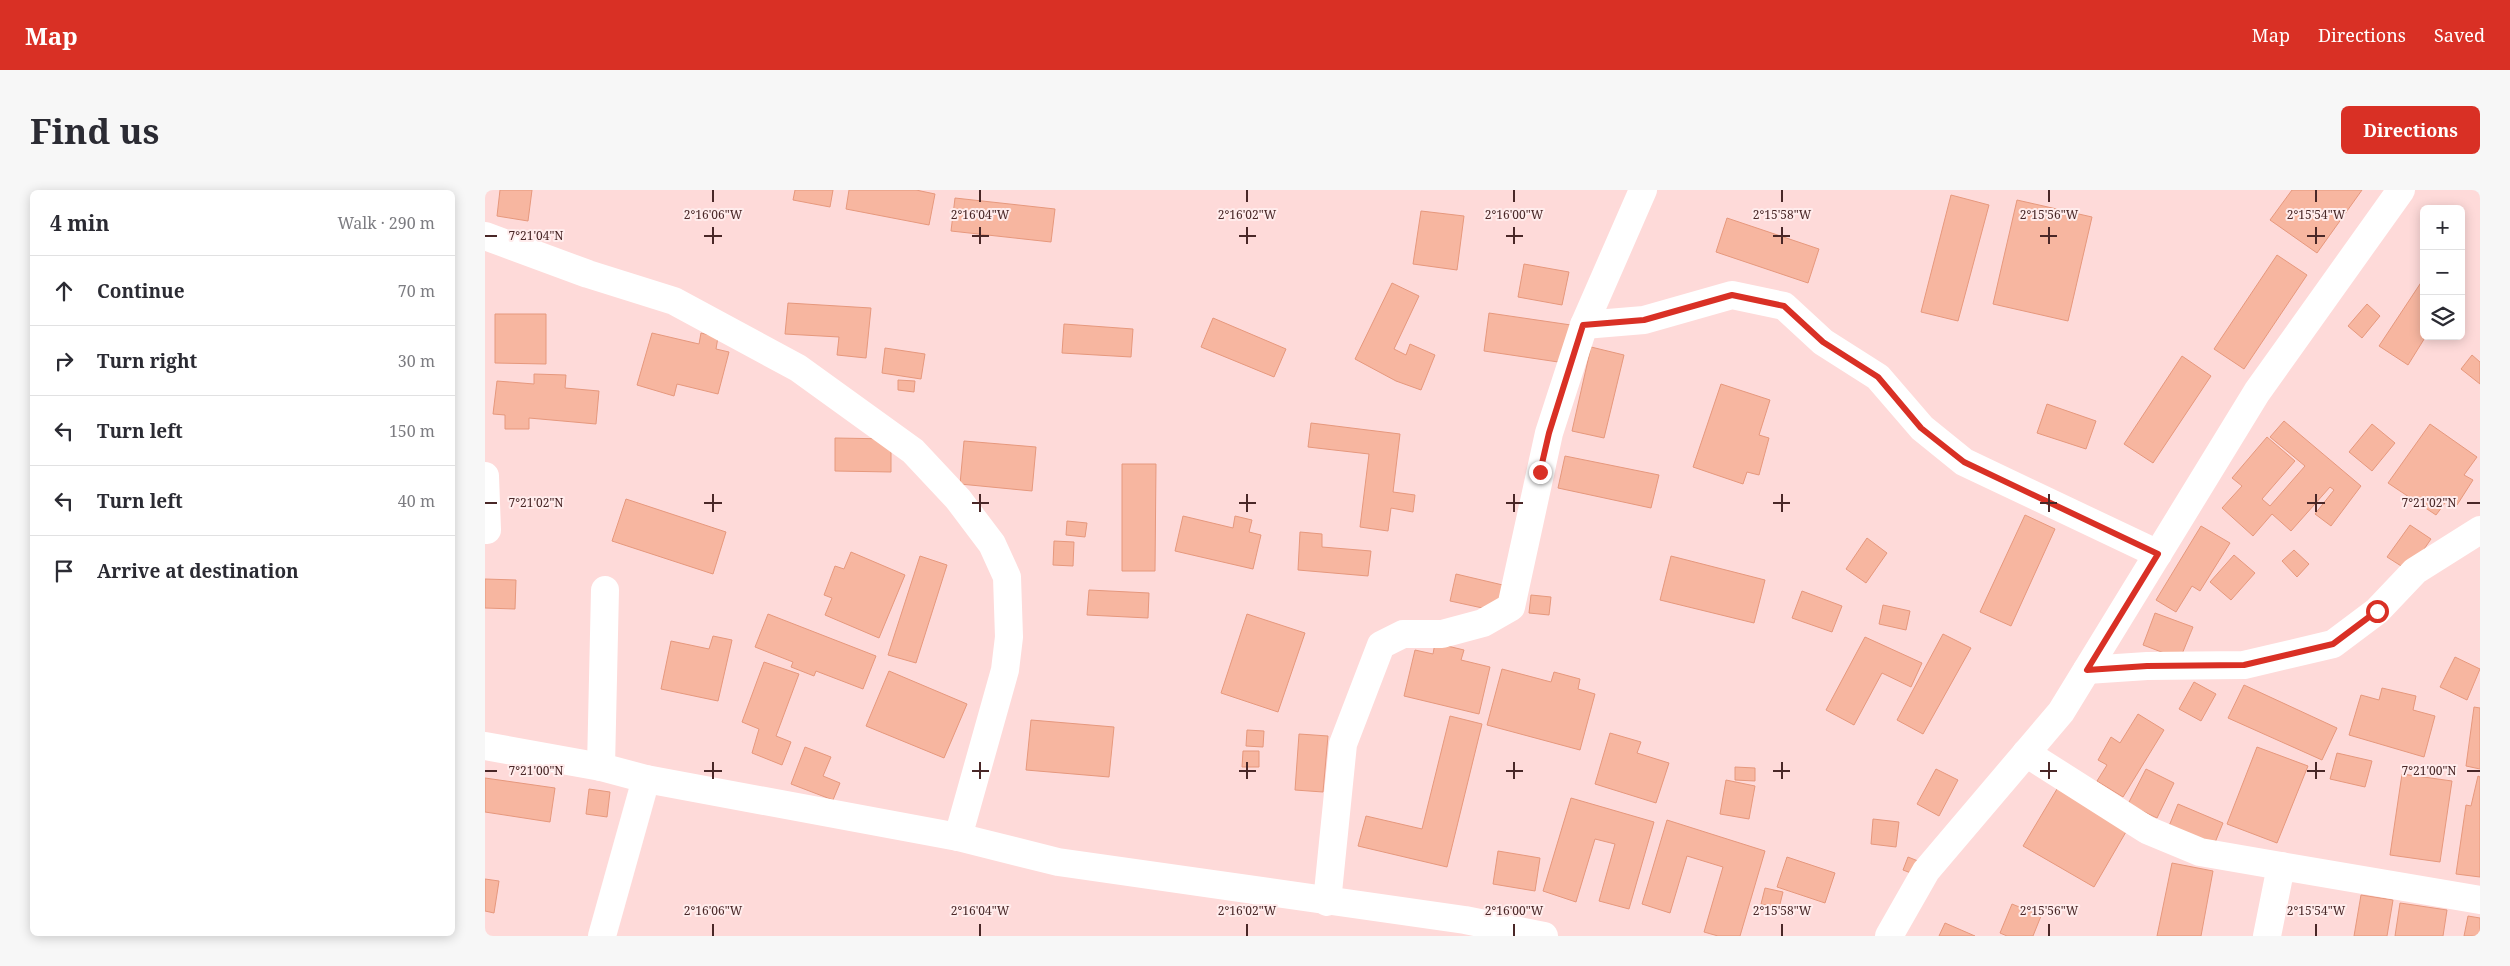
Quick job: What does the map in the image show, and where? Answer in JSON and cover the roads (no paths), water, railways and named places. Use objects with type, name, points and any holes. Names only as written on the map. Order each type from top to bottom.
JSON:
[{"type":"street","points":[[1327,902],[1343,744],[1381,645],[1403,634],[1442,634],[1483,623],[1511,607],[1549,433],[1583,325],[1643,190]]},
{"type":"street","points":[[1889,936],[1926,871],[2061,712],[2257,392],[2401,190]]},
{"type":"street","points":[[485,236],[588,274],[674,301],[798,368],[913,451],[958,498],[992,544],[1007,576],[1009,637],[1005,670],[958,837]]},
{"type":"street","points":[[1583,325],[1644,320],[1732,295],[1784,306],[1823,342],[1878,377],[1921,428],[1964,462],[2158,554]]},
{"type":"street","points":[[485,476],[487,530]]},
{"type":"street","points":[[2087,670],[2147,666],[2244,665],[2333,644],[2377,611],[2415,571],[2480,530]]},
{"type":"street","points":[[601,767],[605,590]]},
{"type":"street","points":[[485,746],[601,767],[646,779],[958,837],[1058,862],[1327,902],[1465,920],[1544,936]]},
{"type":"street","points":[[2026,753],[2147,830],[2200,852],[2480,900]]},
{"type":"street","points":[[602,936],[646,779]]},
{"type":"street","points":[[2267,936],[2281,866]]}]
